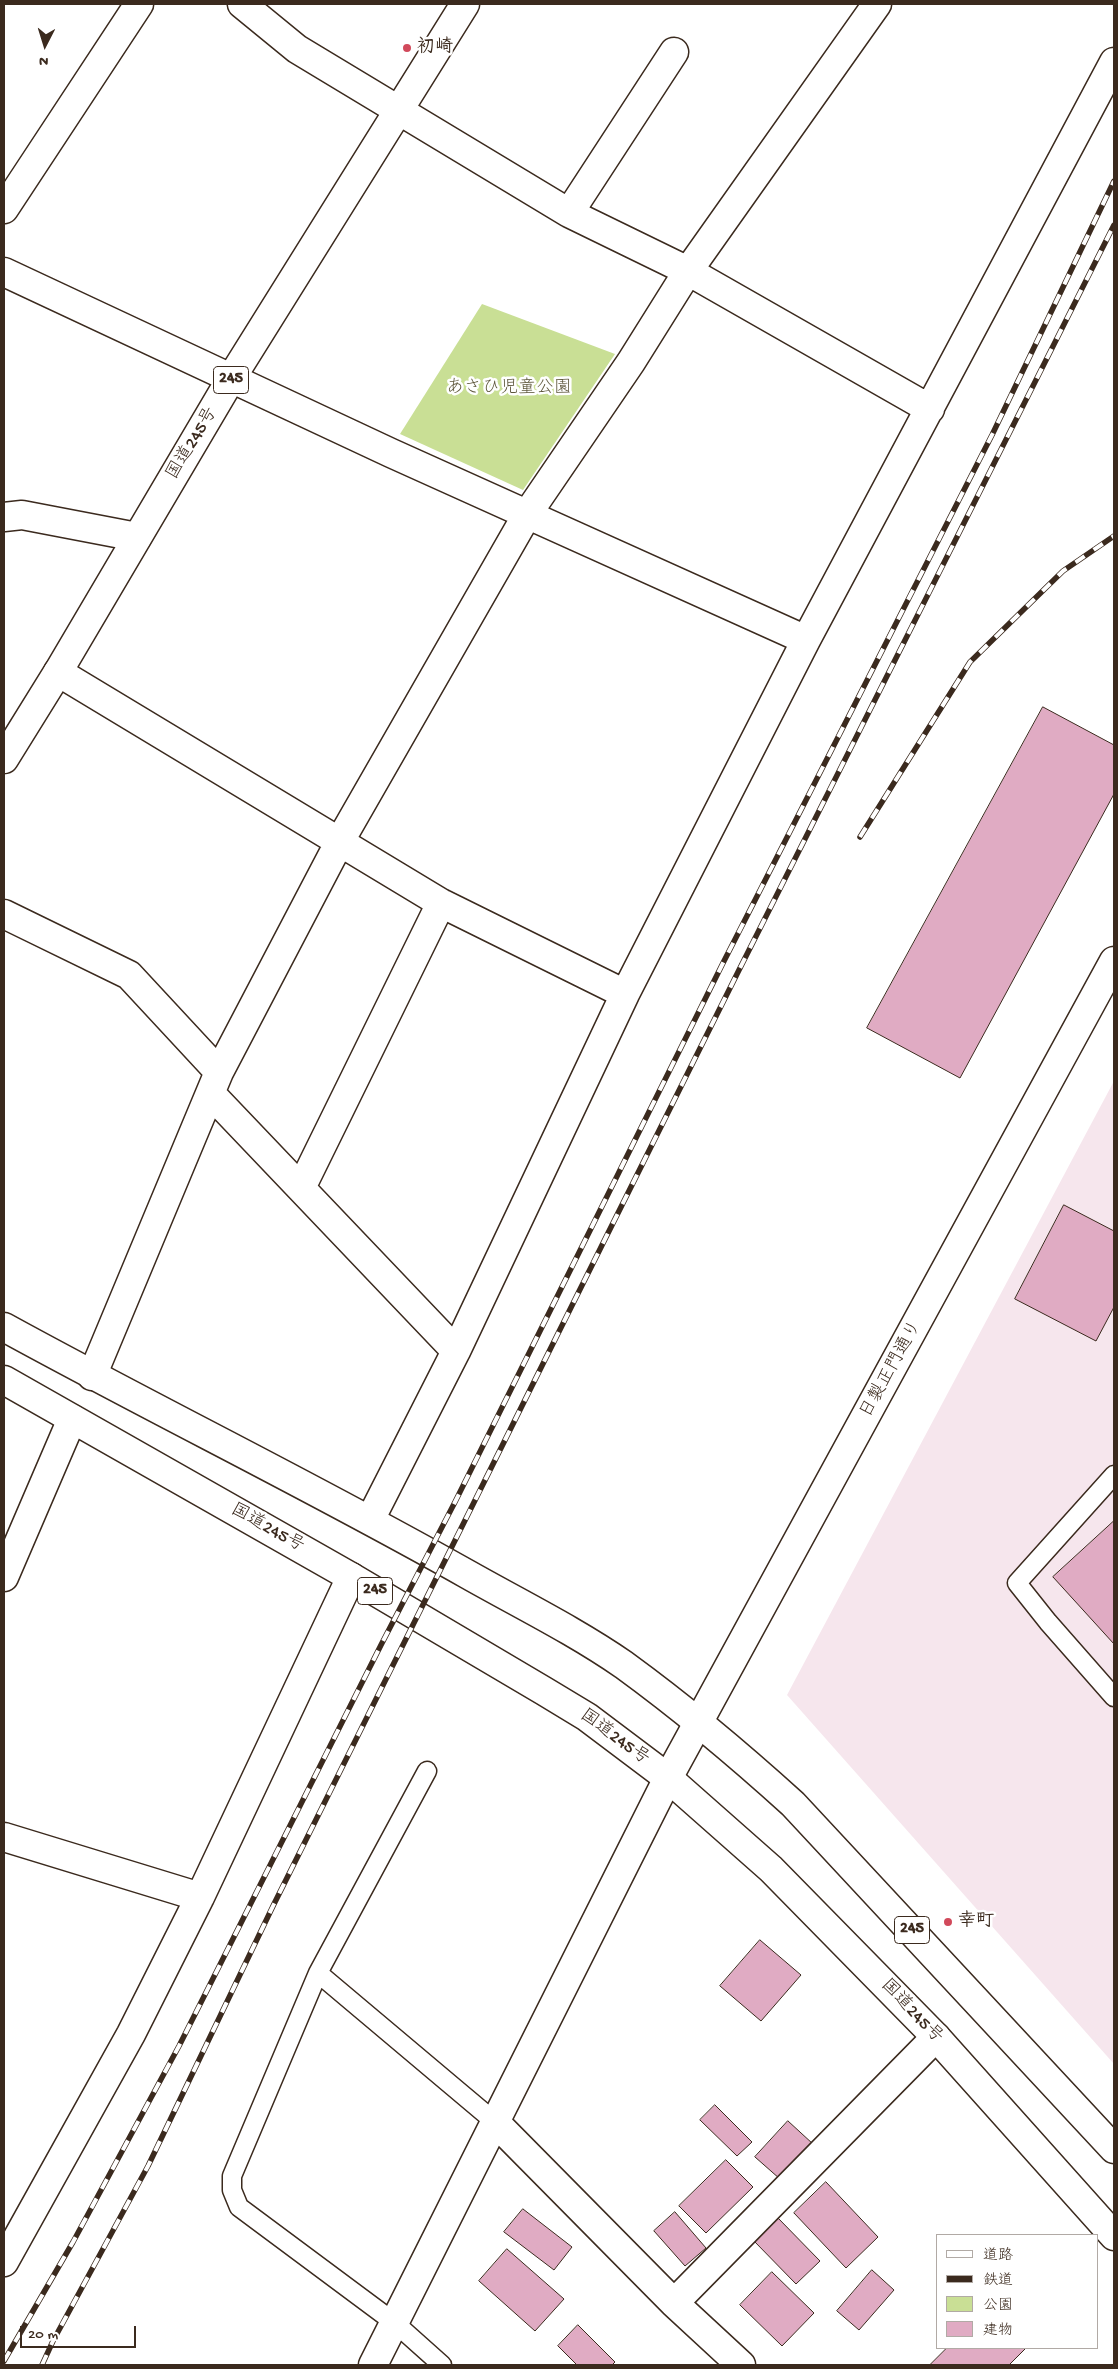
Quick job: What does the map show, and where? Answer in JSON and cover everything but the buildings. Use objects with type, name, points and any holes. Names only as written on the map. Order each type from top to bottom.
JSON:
[{"type":"main road","points":[[4,209],[139,4]]},
{"type":"main road","points":[[242,4],[298,49],[569,213],[688,271],[930,409]]},
{"type":"main road","name":"国道245号","points":[[4,759],[58,672],[232,377],[464,4]]},
{"type":"main road","points":[[92,1376],[215,1083],[340,841],[528,513],[631,362],[688,271],[878,4]]},
{"type":"main road","points":[[569,213],[674,52]]},
{"type":"main road","points":[[370,1520],[456,1351],[625,994],[806,640],[1114,62]]},
{"type":"main road","points":[[4,272],[392,453],[806,640]]},
{"type":"main road","points":[[4,517],[22,515],[138,537]]},
{"type":"main road","points":[[58,672],[441,903],[625,994]]},
{"type":"main road","points":[[301,1188],[441,903]]},
{"type":"main road","points":[[4,914],[129,975],[301,1188],[456,1351]]},
{"type":"main road","name":"日製正門通り","points":[[373,2365],[668,1778],[1114,961]]},
{"type":"main road","name":"245","points":[[4,1327],[92,1376],[370,1520],[624,1665],[738,1754],[793,1804],[1114,2149]]},
{"type":"main road","name":"国道245号","points":[[4,1380],[350,1577],[587,1717],[668,1778],[771,1869],[936,2037],[1114,2236]]},
{"type":"main road","points":[[4,1577],[72,1419]]},
{"type":"main road","points":[[4,2262],[131,2034],[200,1897],[350,1577]]},
{"type":"main road","points":[[4,1837],[200,1897]]},
{"type":"main road","points":[[674,2303],[936,2037]]},
{"type":"main road","points":[[495,2122],[674,2303],[741,2365]]},
{"type":"lane","points":[[1114,1476],[1017,1583],[1048,1622],[1114,1697]]},
{"type":"lane","points":[[427,1771],[318,1973],[232,2176],[232,2190],[238,2207],[395,2323],[442,2365]]},
{"type":"lane","points":[[318,1973],[495,2122]]},
{"type":"shaded area","points":[[1114,1081],[1114,2064],[787,1695]]},
{"type":"green space","name":"あさひ児童公園","points":[[482,304],[615,354],[523,490],[400,434]]},
{"type":"railway","points":[[4,2361],[73,2242],[179,2046],[455,1502],[723,963],[992,435],[1114,181]]},
{"type":"railway","points":[[42,2365],[53,2341],[148,2166],[274,1904],[738,972],[1114,225]]},
{"type":"railway","points":[[860,837],[970,662],[1063,571],[1114,536]]},
{"type":"place","name":"初崎","points":[[407,48]]},
{"type":"place","name":"幸町","points":[[948,1922]]}]
